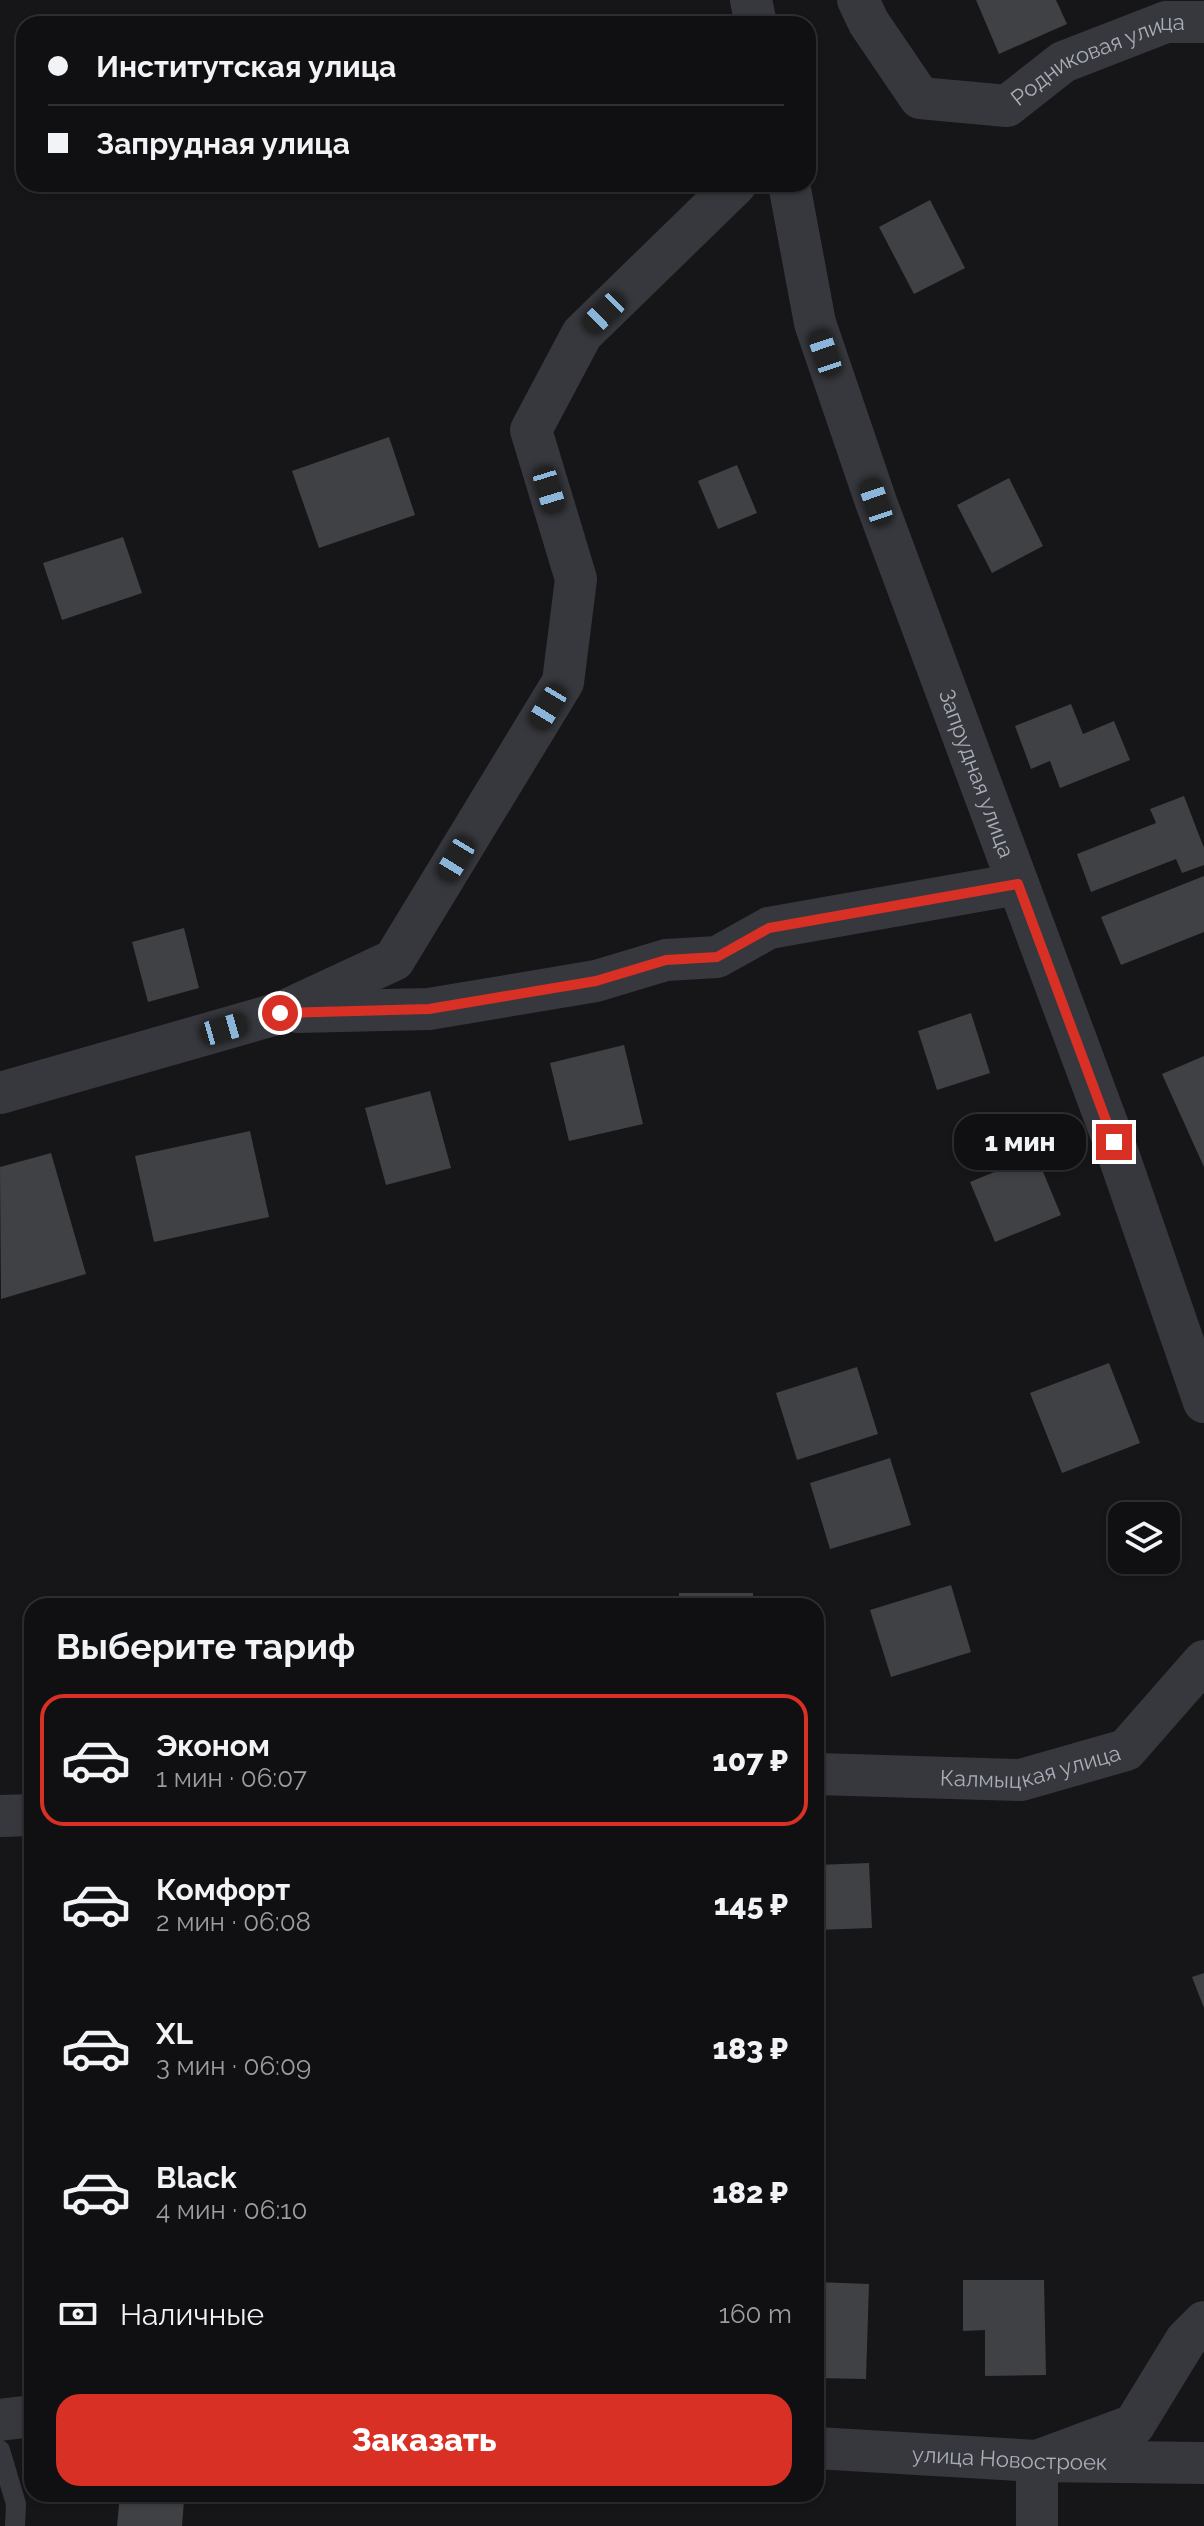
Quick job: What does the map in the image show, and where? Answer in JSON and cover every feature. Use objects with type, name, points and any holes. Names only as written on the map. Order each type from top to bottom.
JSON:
[{"type":"street","name":"Родниковая улица","points":[[858,0],[869,23],[920,98],[1007,106],[1063,62],[1166,22],[1204,22]]},
{"type":"street","points":[[0,1093],[280,1013],[394,960],[563,682],[576,579],[531,430],[582,334],[728,192]]},
{"type":"street","name":"Запрудная улица","points":[[790,192],[815,323],[876,502],[1119,1156],[1204,1402]]},
{"type":"street","points":[[280,1013],[429,1009],[596,981],[666,960],[717,957],[769,928],[1018,884]]},
{"type":"street","name":"Калмыцкая улица","points":[[824,1774],[1021,1780],[1126,1750],[1204,1661]]},
{"type":"street","points":[[0,1816],[24,1815]]},
{"type":"street","points":[[1037,2526],[1037,2461],[1134,2425],[1186,2340],[1204,2322]]},
{"type":"street","points":[[0,2420],[24,2417]]},
{"type":"street","name":"улица Новостроек","points":[[824,2448],[1037,2461],[1204,2463]]},
{"type":"lane","points":[[0,2450],[16,2504],[15,2526]]},
{"type":"building","points":[[976,0],[1056,0],[1067,24],[999,54]]},
{"type":"building","points":[[930,200],[965,268],[914,294],[879,227]]},
{"type":"building","points":[[389,437],[415,515],[319,548],[292,471]]},
{"type":"building","points":[[737,465],[757,513],[718,529],[698,481]]},
{"type":"building","points":[[1009,478],[1043,546],[992,573],[957,505]]},
{"type":"building","points":[[123,537],[142,593],[62,620],[43,563]]},
{"type":"building","points":[[1071,704],[1083,734],[1114,721],[1130,760],[1060,788],[1050,761],[1031,769],[1015,726]]},
{"type":"building","points":[[1184,796],[1204,848],[1204,865],[1182,873],[1176,859],[1091,892],[1077,854],[1156,823],[1150,809]]},
{"type":"building","points":[[1204,876],[1204,932],[1121,965],[1101,917]]},
{"type":"building","points":[[184,928],[199,988],[148,1002],[132,942]]},
{"type":"building","points":[[971,1013],[990,1073],[937,1090],[918,1031]]},
{"type":"building","points":[[624,1045],[643,1124],[569,1141],[550,1063]]},
{"type":"building","points":[[1204,1056],[1204,1167],[1162,1074]]},
{"type":"building","points":[[430,1091],[451,1168],[386,1185],[365,1108]]},
{"type":"building","points":[[250,1131],[269,1217],[154,1242],[135,1156]]},
{"type":"building","points":[[51,1153],[86,1274],[1,1299],[0,1167]]},
{"type":"building","points":[[1036,1155],[1061,1215],[995,1242],[970,1182]]},
{"type":"building","points":[[1109,1363],[1140,1443],[1062,1473],[1030,1393]]},
{"type":"building","points":[[857,1367],[878,1434],[797,1460],[776,1393]]},
{"type":"building","points":[[890,1458],[911,1525],[830,1549],[810,1483]]},
{"type":"building","points":[[951,1585],[971,1652],[891,1677],[870,1610]]},
{"type":"building","points":[[679,1593],[753,1593],[753,1598],[679,1598]]},
{"type":"building","points":[[869,1863],[872,1928],[824,1930],[824,1865]]},
{"type":"building","points":[[1204,1973],[1204,2008],[1192,1977]]},
{"type":"building","points":[[963,2280],[1044,2280],[1046,2375],[985,2376],[985,2330],[963,2331]]},
{"type":"building","points":[[824,2282],[869,2284],[866,2379],[824,2378]]},
{"type":"building","points":[[119,2502],[184,2502],[182,2526],[117,2526]]},
{"type":"route","points":[[280,1013],[429,1009],[596,981],[666,960],[717,957],[769,928],[1018,884],[1114,1142]]}]
